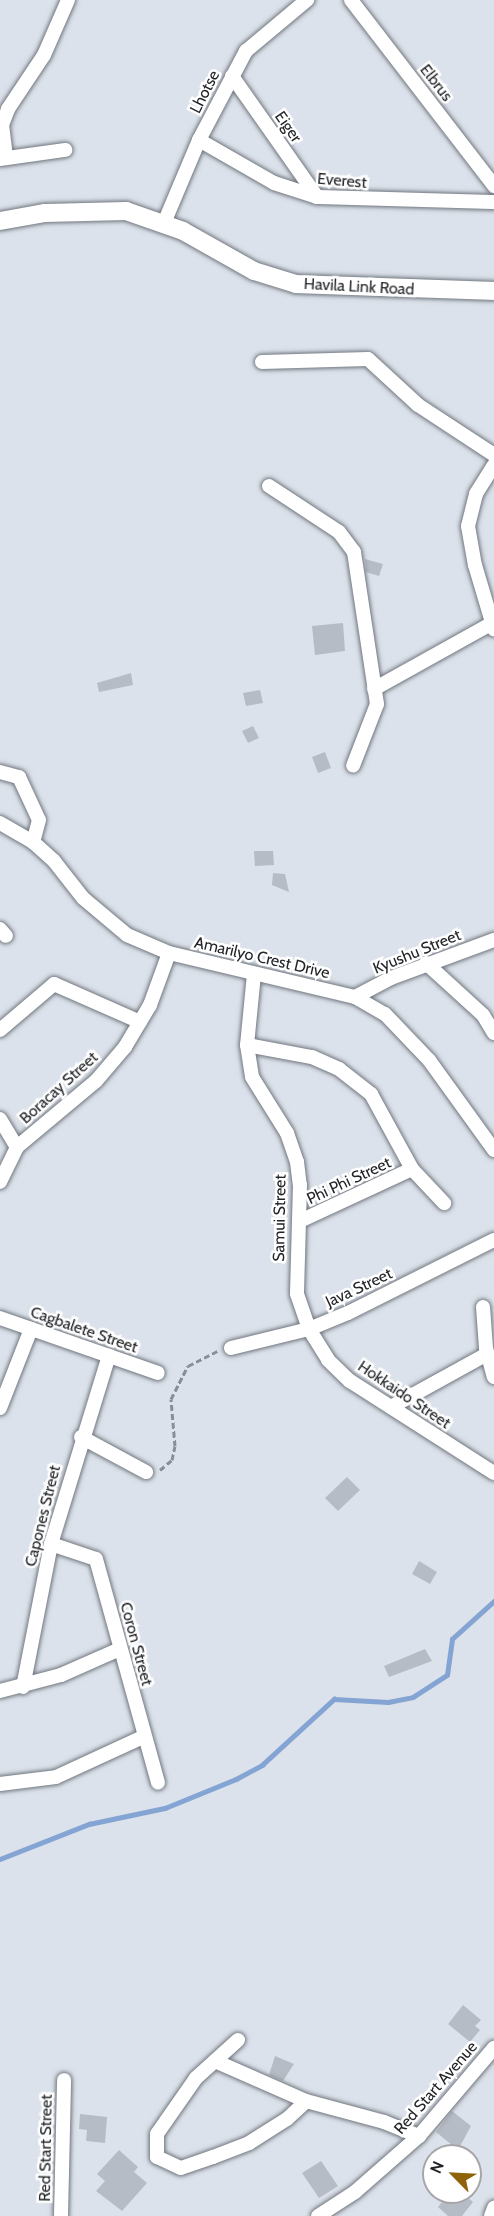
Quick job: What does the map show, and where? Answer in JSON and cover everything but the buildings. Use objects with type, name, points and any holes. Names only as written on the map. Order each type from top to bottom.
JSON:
[{"type":"street","points":[[65,150],[3,158],[2,125],[8,109],[44,55],[68,0]]},
{"type":"street","name":"Lhotse","points":[[164,223],[199,140],[246,51],[307,0]]},
{"type":"street","name":"Elbrus","points":[[351,0],[494,186]]},
{"type":"street","name":"Eiger","points":[[232,76],[316,197]]},
{"type":"street","name":"Everest","points":[[199,140],[274,183],[316,197],[494,202]]},
{"type":"street","name":"Havila Link Road","points":[[0,221],[95,209],[126,211],[164,223],[254,271],[296,284],[494,291]]},
{"type":"street","points":[[262,362],[368,359],[418,405],[494,455]]},
{"type":"street","points":[[374,689],[492,626],[468,526],[476,494],[494,465]]},
{"type":"street","points":[[269,486],[339,532],[354,552],[377,704],[374,720],[353,766]]},
{"type":"street","points":[[0,772],[19,777],[39,820],[33,842]]},
{"type":"street","name":"Amarilyo Crest Drive","points":[[0,824],[33,842],[101,916],[127,935],[169,953],[355,998],[385,1014],[411,1037],[494,1150]]},
{"type":"street","name":"Kyushu Street","points":[[355,998],[426,963],[494,940]]},
{"type":"street","name":"Boracay Street","points":[[0,1182],[17,1147],[96,1081],[140,1022],[169,953]]},
{"type":"street","points":[[426,963],[483,1015],[494,1033]]},
{"type":"street","name":"Samui Street","points":[[254,974],[246,1045],[252,1077],[287,1133],[297,1162],[300,1221],[297,1294],[309,1329]]},
{"type":"street","points":[[0,1030],[54,984],[140,1022]]},
{"type":"street","points":[[246,1045],[312,1057],[339,1069],[371,1095],[412,1169],[444,1203]]},
{"type":"street","points":[[0,1119],[17,1147]]},
{"type":"street","name":"Phi Phi Street","points":[[300,1221],[412,1169]]},
{"type":"street","name":"Java Street","points":[[231,1348],[309,1329],[494,1240]]},
{"type":"street","points":[[483,1307],[487,1354],[494,1377]]},
{"type":"street","name":"Cagbalete Street","points":[[0,1318],[158,1373]]},
{"type":"street","points":[[0,1408],[31,1329]]},
{"type":"street","name":"Hokkaido Street","points":[[309,1329],[328,1360],[350,1381],[494,1473]]},
{"type":"street","points":[[391,1407],[487,1354]]},
{"type":"street","name":"Capones Street","points":[[22,1688],[51,1544],[81,1437],[109,1356]]},
{"type":"street","points":[[81,1437],[146,1472]]},
{"type":"street","name":"Coron Street","points":[[51,1544],[96,1559],[143,1737],[158,1783]]},
{"type":"street","points":[[0,1691],[22,1688],[120,1649]]},
{"type":"street","points":[[0,1784],[56,1776],[143,1737]]},
{"type":"street","points":[[238,2040],[196,2078],[157,2134],[157,2157],[165,2163],[181,2168],[249,2143],[287,2119],[306,2101]]},
{"type":"street","name":"Red Start Avenue","points":[[318,2216],[355,2192],[419,2136],[494,2048]]},
{"type":"street","points":[[215,2061],[306,2101],[384,2122],[419,2136]]},
{"type":"street","name":"Red Start Street","points":[[61,2216],[64,2080]]},
{"type":"street","points":[[491,2216],[494,2208]]},
{"type":"path","points":[[146,1472],[164,1470],[172,1460],[171,1399],[188,1366],[207,1353],[231,1348]]},
{"type":"waterway","points":[[0,1859],[89,1824],[165,1808],[236,1779],[262,1765],[334,1699],[388,1702],[413,1697],[447,1675],[452,1639],[494,1601]]}]
